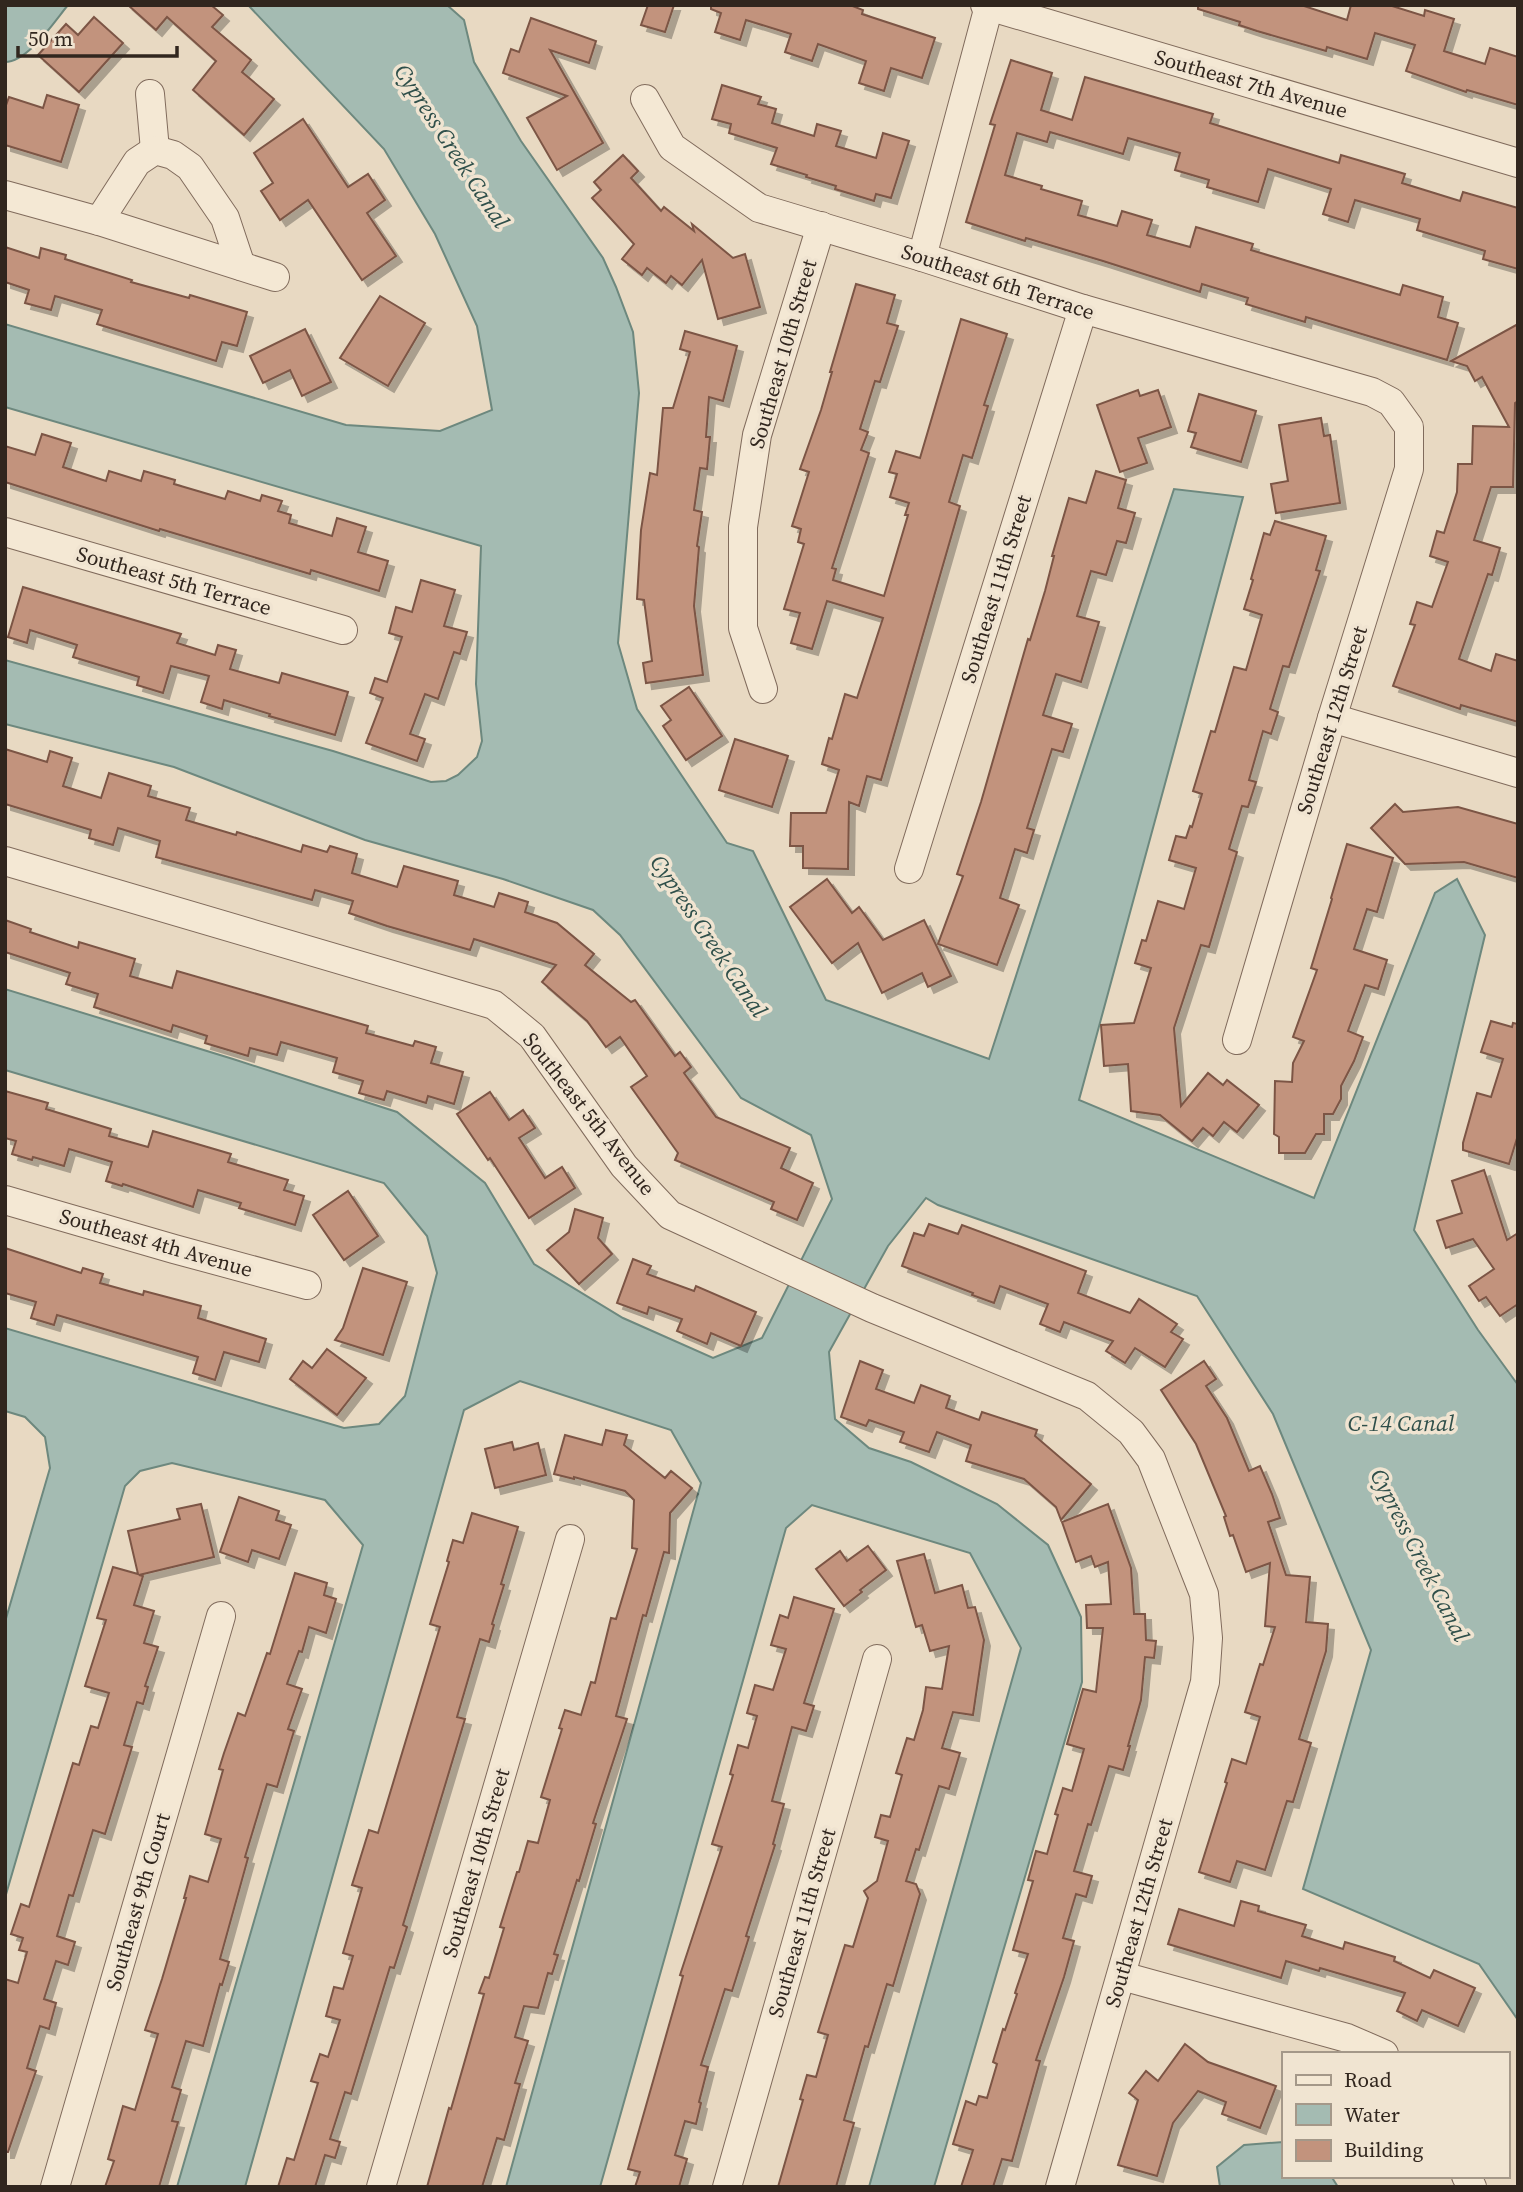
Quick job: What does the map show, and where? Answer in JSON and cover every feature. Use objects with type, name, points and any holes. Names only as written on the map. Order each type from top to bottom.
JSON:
[{"type":"street","name":"Southeast 7th Avenue","points":[[987,6],[1518,163]]},
{"type":"street","points":[[922,257],[987,6]]},
{"type":"street","points":[[150,94],[155,149]]},
{"type":"street","name":"Southeast 6th Terrace","points":[[645,99],[672,148],[760,208],[1083,309],[1372,392],[1391,402]]},
{"type":"street","points":[[99,222],[137,162],[155,149]]},
{"type":"street","points":[[155,149],[173,155],[190,167],[225,218],[241,266]]},
{"type":"street","points":[[5,195],[275,277]]},
{"type":"street","name":"Southeast 10th Street","points":[[763,689],[743,628],[743,527],[757,435],[821,226]]},
{"type":"street","name":"Southeast 11th Street","points":[[909,869],[1083,309]]},
{"type":"street","name":"Southeast 12th Street","points":[[1237,1040],[1409,469],[1409,427],[1391,402]]},
{"type":"street","name":"Southeast 5th Terrace","points":[[5,532],[343,630]]},
{"type":"street","points":[[1332,718],[1518,773]]},
{"type":"street","name":"Southeast 5th Avenue","points":[[5,861],[494,1005],[532,1036],[624,1166],[670,1216],[872,1308],[1087,1396],[1131,1432],[1151,1459],[1204,1594],[1208,1638]]},
{"type":"street","name":"Southeast 4th Avenue","points":[[5,1200],[174,1250],[307,1285]]},
{"type":"street","name":"Southeast 10th Street","points":[[381,2187],[570,1539]]},
{"type":"street","name":"Southeast 9th Court","points":[[55,2187],[221,1616]]},
{"type":"street","name":"Southeast 12th Street","points":[[1060,2187],[1205,1682],[1208,1638]]},
{"type":"street","name":"Southeast 11th Street","points":[[727,2187],[877,1659]]},
{"type":"street","points":[[1122,1976],[1347,2038],[1379,2052]]},
{"type":"water","points":[[5,5],[68,5],[31,48],[14,60],[5,62]]},
{"type":"water","points":[[248,5],[447,5],[464,20],[474,62],[521,141],[603,258],[633,332],[639,393],[618,643],[637,709],[727,843],[753,851],[826,1000],[989,1059],[1174,489],[1243,497],[1079,1100],[1314,1198],[1435,893],[1457,879],[1485,935],[1414,1230],[1478,1330],[1518,1385],[1518,2020],[1479,1964],[1303,1889],[1371,1650],[1273,1414],[1197,1296],[938,1205],[926,1198],[888,1246],[829,1352],[835,1419],[869,1448],[911,1462],[997,1504],[1048,1545],[1081,1617],[1082,1682],[934,2187],[869,2187],[1021,1648],[970,1553],[812,1505],[786,1528],[600,2187],[506,2187],[701,1483],[671,1430],[520,1381],[464,1410],[245,2187],[177,2187],[363,1545],[325,1500],[172,1463],[140,1471],[125,1486],[5,1898],[5,1622],[50,1468],[45,1437],[25,1417],[5,1411],[5,1328],[344,1428],[379,1424],[405,1396],[437,1273],[427,1236],[384,1183],[5,1070],[5,989],[397,1112],[485,1183],[534,1264],[623,1318],[713,1358],[762,1338],[832,1199],[811,1135],[741,1098],[620,935],[593,910],[503,879],[365,840],[174,767],[5,724],[5,660],[333,751],[431,782],[446,781],[458,775],[477,757],[482,741],[476,684],[481,546],[5,407],[5,324],[346,425],[440,431],[492,410],[477,326],[435,234],[384,149]]},
{"type":"water","points":[[1282,2142],[1282,2178],[1332,2178],[1338,2187],[1220,2187],[1217,2167],[1244,2145]]},
{"type":"building","points":[[128,5],[211,5],[223,15],[212,27],[251,60],[242,72],[274,99],[244,135],[193,90],[216,61],[167,17],[156,30]]},
{"type":"building","points":[[648,5],[674,5],[665,32],[641,25]]},
{"type":"building","points":[[711,5],[850,5],[863,10],[862,14],[935,38],[922,78],[891,68],[884,91],[859,83],[866,61],[818,44],[812,61],[785,52],[791,34],[746,20],[740,40],[715,32],[721,13],[711,9]]},
{"type":"building","points":[[1198,5],[1301,5],[1347,20],[1351,5],[1389,5],[1424,16],[1425,10],[1454,19],[1444,51],[1485,64],[1490,48],[1518,57],[1518,105],[1467,90],[1466,92],[1406,71],[1415,45],[1375,33],[1367,59],[1327,47],[1326,51],[1257,31],[1239,25],[1240,22],[1198,9]]},
{"type":"building","points":[[94,17],[123,43],[79,92],[38,55],[66,24],[78,35]]},
{"type":"building","points":[[531,18],[596,41],[589,63],[550,50],[603,143],[557,170],[527,118],[567,96],[503,73],[511,49],[519,52]]},
{"type":"building","points":[[1011,60],[1052,73],[1041,110],[1072,120],[1085,77],[1213,114],[1210,123],[1339,163],[1341,155],[1405,174],[1402,183],[1460,201],[1463,192],[1518,208],[1518,269],[1483,259],[1485,251],[1417,230],[1420,219],[1355,200],[1348,222],[1323,214],[1331,189],[1268,169],[1258,202],[1207,187],[1209,180],[1175,170],[1180,153],[1128,138],[1123,154],[1050,132],[1047,142],[1017,133],[1005,175],[1082,201],[1078,215],[1117,226],[1122,211],[1152,220],[1147,235],[1190,247],[1196,227],[1253,244],[1251,250],[1400,295],[1403,285],[1443,297],[1438,317],[1458,323],[1447,360],[1306,317],[1305,322],[1246,304],[1248,298],[1202,284],[1200,292],[966,222],[995,125],[990,124]]},
{"type":"building","points":[[722,85],[761,97],[758,104],[776,109],[772,123],[814,136],[817,124],[841,131],[836,146],[876,158],[883,133],[909,141],[891,198],[876,194],[874,201],[771,164],[777,148],[729,133],[731,124],[712,119]]},
{"type":"building","points":[[47,95],[79,105],[61,162],[5,145],[5,108],[9,97],[43,108]]},
{"type":"building","points":[[303,119],[348,187],[368,174],[385,200],[367,213],[396,256],[362,280],[308,200],[280,220],[261,191],[273,183],[254,153]]},
{"type":"building","points":[[623,155],[638,171],[631,178],[661,211],[664,207],[694,231],[692,224],[733,258],[745,254],[760,307],[718,319],[702,260],[682,285],[671,276],[666,283],[647,268],[642,275],[622,259],[634,244],[592,198],[601,190],[594,182]]},
{"type":"building","points":[[5,247],[39,258],[41,248],[66,255],[65,259],[132,280],[131,282],[189,298],[190,295],[247,312],[237,346],[222,342],[216,361],[97,324],[102,310],[55,296],[51,310],[25,303],[29,290],[5,282]]},
{"type":"building","points":[[856,284],[895,295],[887,323],[898,326],[880,382],[875,381],[860,429],[868,432],[861,450],[869,453],[832,568],[836,569],[833,580],[884,596],[908,515],[905,515],[909,503],[890,497],[897,474],[889,472],[896,451],[920,458],[961,319],[1007,334],[984,405],[988,406],[972,458],[963,455],[949,502],[960,506],[881,780],[867,776],[859,806],[849,802],[848,869],[803,868],[803,846],[790,846],[791,813],[826,813],[839,770],[822,764],[829,738],[832,739],[845,694],[857,698],[883,618],[827,601],[812,649],[791,643],[800,613],[784,609],[804,544],[798,542],[801,529],[792,526],[809,472],[800,469],[821,410]]},
{"type":"building","points":[[380,296],[425,323],[388,386],[340,358]]},
{"type":"building","points":[[1518,324],[1518,401],[1515,403],[1513,487],[1491,487],[1474,540],[1500,548],[1492,575],[1488,574],[1459,659],[1491,671],[1496,654],[1518,661],[1518,722],[1461,705],[1460,709],[1393,686],[1415,625],[1410,624],[1417,602],[1432,607],[1448,562],[1430,556],[1437,531],[1444,533],[1457,492],[1458,464],[1472,464],[1473,426],[1509,427],[1482,377],[1475,381],[1467,366],[1451,361]]},
{"type":"building","points":[[305,329],[331,382],[302,396],[290,370],[263,383],[250,356]]},
{"type":"building","points":[[685,331],[737,346],[723,401],[709,397],[706,437],[710,437],[707,469],[700,468],[694,510],[702,512],[694,606],[703,675],[646,683],[643,663],[652,661],[644,600],[637,599],[641,530],[650,473],[657,475],[663,408],[673,408],[690,352],[680,349]]},
{"type":"building","points":[[1138,390],[1140,396],[1158,390],[1171,427],[1138,438],[1147,463],[1120,472],[1097,405]]},
{"type":"building","points":[[1199,394],[1256,411],[1241,462],[1191,447],[1196,433],[1188,431]]},
{"type":"building","points":[[1321,418],[1324,436],[1330,435],[1340,503],[1276,513],[1271,484],[1288,481],[1279,425]]},
{"type":"building","points":[[42,434],[71,443],[63,467],[106,481],[109,471],[141,481],[144,471],[175,480],[174,484],[225,499],[228,491],[260,501],[262,495],[282,501],[278,511],[291,515],[289,523],[332,536],[337,518],[366,527],[358,552],[388,561],[379,591],[311,570],[310,574],[160,529],[159,531],[5,482],[5,446],[35,455]]},
{"type":"building","points":[[1096,471],[1126,480],[1118,508],[1135,513],[1126,543],[1117,541],[1106,575],[1091,571],[1077,616],[1099,622],[1081,682],[1056,674],[1043,715],[1072,724],[1063,752],[1052,749],[1027,828],[1034,830],[1027,853],[1015,849],[1000,898],[1019,905],[997,965],[938,944],[963,876],[957,874],[1045,591],[1069,498],[1086,503]]},
{"type":"building","points":[[1275,521],[1326,536],[1316,570],[1320,571],[1289,667],[1283,666],[1270,709],[1278,712],[1271,734],[1263,731],[1249,780],[1256,782],[1248,807],[1242,806],[1229,849],[1237,852],[1209,947],[1201,945],[1174,1028],[1181,1106],[1208,1073],[1223,1085],[1227,1080],[1259,1105],[1237,1132],[1224,1122],[1213,1136],[1203,1128],[1192,1141],[1160,1115],[1131,1111],[1128,1064],[1104,1066],[1101,1025],[1134,1023],[1151,968],[1135,963],[1142,940],[1146,941],[1158,901],[1184,909],[1196,868],[1169,860],[1176,836],[1186,838],[1190,826],[1192,827],[1202,794],[1193,791],[1211,731],[1215,732],[1234,667],[1246,670],[1262,615],[1244,609],[1264,533],[1270,535]]},
{"type":"building","points":[[421,580],[455,590],[444,626],[467,632],[460,654],[454,652],[438,699],[425,694],[410,734],[425,739],[417,761],[366,743],[383,698],[370,693],[375,678],[387,682],[402,637],[389,633],[396,607],[412,612]]},
{"type":"building","points":[[23,587],[181,634],[177,643],[215,655],[218,645],[236,650],[230,669],[279,683],[282,673],[348,692],[335,735],[224,700],[222,709],[201,702],[209,676],[171,666],[163,693],[137,685],[139,677],[73,657],[77,645],[30,630],[27,643],[8,637]]},
{"type":"building","points":[[689,687],[722,736],[686,760],[663,726],[671,720],[661,706]]},
{"type":"building","points":[[735,739],[788,756],[772,807],[719,790]]},
{"type":"building","points":[[5,749],[47,762],[50,751],[72,758],[63,786],[101,798],[109,773],[151,786],[148,796],[190,808],[186,820],[236,835],[237,832],[301,852],[303,845],[327,852],[330,846],[357,854],[352,873],[397,887],[404,866],[458,881],[454,895],[494,907],[499,893],[528,902],[525,912],[557,923],[594,954],[585,965],[631,1002],[635,1000],[675,1056],[680,1052],[691,1067],[684,1073],[716,1117],[790,1148],[781,1168],[813,1183],[797,1220],[771,1209],[774,1202],[675,1160],[678,1153],[631,1087],[647,1076],[620,1037],[606,1047],[587,1021],[542,982],[556,965],[474,939],[470,950],[387,926],[349,913],[353,901],[315,890],[312,900],[156,857],[160,841],[118,828],[113,845],[89,838],[91,830],[5,804]]},
{"type":"building","points":[[1395,804],[1403,812],[1458,807],[1518,824],[1518,878],[1464,862],[1405,864],[1371,828]]},
{"type":"building","points":[[1347,844],[1393,858],[1377,912],[1367,909],[1354,949],[1387,960],[1378,989],[1365,985],[1348,1031],[1363,1037],[1341,1086],[1341,1099],[1333,1114],[1324,1114],[1324,1134],[1316,1134],[1305,1153],[1279,1153],[1279,1137],[1274,1134],[1275,1081],[1292,1082],[1293,1063],[1304,1041],[1293,1037],[1317,970],[1311,968]]},
{"type":"building","points":[[827,879],[852,913],[859,907],[883,940],[924,920],[951,976],[928,987],[922,973],[882,993],[858,943],[832,963],[790,907]]},
{"type":"building","points":[[5,920],[31,929],[30,932],[78,948],[79,942],[135,959],[130,976],[172,988],[177,971],[368,1026],[366,1033],[413,1046],[415,1041],[436,1047],[431,1063],[463,1072],[454,1104],[428,1096],[426,1103],[387,1091],[384,1100],[359,1093],[363,1081],[333,1072],[337,1058],[281,1042],[277,1055],[250,1048],[248,1056],[205,1043],[207,1036],[173,1025],[171,1032],[94,1007],[98,994],[66,984],[70,973],[5,952]]},
{"type":"building","points":[[1491,1021],[1512,1027],[1513,1023],[1518,1024],[1518,1135],[1509,1164],[1463,1150],[1477,1093],[1491,1097],[1503,1059],[1481,1052]]},
{"type":"building","points":[[5,1091],[48,1103],[46,1109],[111,1129],[109,1136],[148,1147],[153,1131],[231,1154],[228,1162],[288,1180],[284,1190],[304,1196],[295,1225],[239,1208],[241,1203],[198,1190],[193,1207],[106,1181],[112,1162],[69,1149],[64,1166],[12,1154],[16,1141],[5,1138]]},
{"type":"building","points":[[490,1092],[509,1120],[523,1110],[535,1128],[519,1138],[545,1178],[562,1167],[575,1188],[529,1218],[457,1114]]},
{"type":"building","points":[[1484,1170],[1507,1240],[1518,1233],[1518,1304],[1500,1316],[1486,1297],[1479,1301],[1469,1286],[1494,1269],[1473,1239],[1446,1248],[1437,1221],[1462,1213],[1452,1181]]},
{"type":"building","points":[[348,1191],[378,1236],[344,1260],[313,1215]]},
{"type":"building","points":[[575,1209],[603,1218],[598,1238],[612,1254],[579,1284],[547,1250],[569,1232]]},
{"type":"building","points":[[929,1224],[958,1234],[962,1225],[1086,1271],[1078,1293],[1130,1313],[1139,1299],[1177,1324],[1171,1332],[1183,1339],[1165,1367],[1135,1348],[1125,1363],[1106,1351],[1113,1341],[1064,1322],[1060,1332],[1040,1324],[1048,1304],[1000,1286],[994,1303],[902,1266],[914,1233],[924,1236]]},
{"type":"building","points":[[5,1248],[81,1273],[83,1268],[103,1274],[100,1283],[143,1295],[144,1291],[201,1306],[198,1318],[266,1339],[259,1362],[224,1352],[215,1380],[193,1373],[198,1357],[57,1315],[54,1325],[31,1318],[36,1302],[5,1293]]},
{"type":"building","points":[[633,1259],[651,1266],[647,1274],[694,1291],[696,1286],[756,1312],[741,1346],[711,1333],[707,1344],[677,1331],[682,1319],[649,1307],[647,1314],[617,1303]]},
{"type":"building","points":[[363,1268],[407,1282],[383,1355],[335,1340],[343,1328]]},
{"type":"building","points":[[327,1349],[366,1378],[337,1415],[290,1379],[303,1361],[312,1368]]},
{"type":"building","points":[[860,1361],[883,1370],[876,1389],[914,1403],[921,1385],[950,1396],[946,1408],[979,1420],[982,1412],[1037,1430],[1035,1436],[1091,1484],[1061,1520],[1056,1507],[1024,1479],[966,1461],[971,1445],[937,1432],[929,1452],[900,1442],[904,1432],[869,1420],[866,1426],[841,1417]]},
{"type":"building","points":[[1204,1361],[1216,1379],[1206,1386],[1227,1418],[1249,1471],[1260,1466],[1272,1494],[1280,1518],[1268,1522],[1286,1575],[1310,1577],[1306,1622],[1328,1624],[1326,1651],[1299,1739],[1311,1743],[1293,1802],[1287,1801],[1265,1870],[1237,1861],[1230,1882],[1199,1872],[1232,1759],[1246,1764],[1260,1717],[1245,1712],[1275,1627],[1265,1626],[1270,1563],[1246,1572],[1196,1444],[1161,1390]]},
{"type":"building","points":[[606,1430],[627,1435],[624,1445],[665,1478],[671,1471],[692,1488],[670,1513],[669,1553],[664,1552],[646,1616],[643,1615],[616,1716],[627,1719],[593,1823],[596,1824],[579,1881],[577,1880],[554,1954],[558,1955],[552,1974],[548,1973],[538,2008],[524,2006],[515,2037],[528,2041],[515,2083],[520,2084],[504,2140],[497,2138],[482,2187],[427,2187],[484,1994],[479,1993],[485,1977],[489,1978],[504,1928],[500,1927],[517,1872],[528,1841],[538,1843],[550,1800],[541,1797],[562,1729],[559,1728],[565,1710],[581,1715],[591,1682],[595,1683],[611,1618],[616,1619],[637,1549],[632,1548],[634,1500],[625,1491],[554,1474],[565,1435],[602,1445]]},
{"type":"building","points":[[512,1442],[514,1450],[538,1443],[546,1475],[495,1488],[485,1449]]},
{"type":"building","points":[[239,1497],[279,1511],[276,1520],[291,1525],[279,1559],[252,1550],[248,1562],[220,1552]]},
{"type":"building","points":[[201,1504],[214,1557],[139,1575],[143,1576],[134,1605],[154,1611],[144,1643],[158,1647],[145,1686],[148,1687],[143,1704],[137,1702],[124,1745],[132,1747],[105,1834],[93,1830],[73,1896],[69,1895],[57,1936],[75,1942],[68,1965],[56,1961],[44,1999],[56,2003],[49,2029],[40,2026],[27,2068],[36,2071],[8,2152],[5,2152],[5,1979],[18,1983],[27,1952],[19,1950],[23,1938],[11,1934],[21,1904],[29,1907],[73,1763],[79,1765],[91,1726],[98,1728],[109,1693],[85,1686],[106,1620],[97,1618],[113,1567],[138,1574],[128,1531],[180,1519],[177,1509]]},
{"type":"building","points":[[1108,1504],[1131,1568],[1134,1614],[1145,1614],[1146,1640],[1156,1641],[1154,1658],[1145,1657],[1141,1700],[1123,1770],[1109,1766],[1074,1871],[1092,1876],[1086,1897],[1076,1894],[1063,1938],[1074,1941],[1036,2060],[1040,2061],[1012,2161],[1002,2159],[993,2187],[961,2187],[973,2150],[953,2144],[966,2101],[976,2105],[979,2096],[987,2098],[997,2064],[993,2062],[1028,1954],[1013,1950],[1033,1881],[1028,1880],[1036,1851],[1047,1854],[1063,1788],[1072,1791],[1084,1749],[1067,1744],[1083,1689],[1096,1692],[1103,1628],[1087,1628],[1086,1605],[1111,1604],[1108,1562],[1095,1567],[1091,1556],[1076,1562],[1062,1522]]},
{"type":"building","points":[[472,1513],[518,1527],[501,1584],[504,1585],[492,1624],[494,1625],[489,1642],[480,1639],[457,1717],[465,1719],[403,1925],[407,1927],[394,1968],[390,1967],[351,2094],[345,2092],[330,2139],[340,2142],[335,2158],[325,2155],[315,2187],[278,2187],[287,2158],[294,2160],[318,2083],[311,2081],[320,2054],[328,2057],[340,2020],[326,2016],[334,1987],[343,1989],[353,1956],[343,1953],[362,1888],[352,1885],[369,1830],[378,1833],[440,1627],[430,1624],[453,1540],[463,1543]]},
{"type":"building","points":[[868,1546],[886,1570],[844,1606],[816,1569],[840,1551],[847,1561]]},
{"type":"building","points":[[924,1554],[935,1593],[962,1585],[968,1608],[975,1607],[984,1640],[973,1715],[953,1712],[942,1748],[960,1753],[949,1789],[939,1786],[919,1850],[916,1849],[906,1881],[916,1884],[920,1894],[893,1986],[887,1984],[868,2047],[865,2046],[844,2120],[854,2123],[836,2187],[778,2187],[803,2100],[800,2099],[807,2075],[816,2077],[828,2035],[818,2032],[845,1945],[853,1947],[868,1898],[864,1891],[877,1881],[888,1841],[875,1837],[881,1815],[890,1817],[902,1775],[896,1773],[907,1738],[914,1740],[923,1710],[926,1687],[942,1689],[949,1646],[930,1651],[922,1625],[916,1627],[897,1561]]},
{"type":"building","points":[[295,1573],[327,1583],[324,1595],[336,1599],[326,1633],[309,1627],[302,1652],[299,1651],[287,1684],[302,1689],[288,1729],[294,1731],[277,1787],[267,1784],[245,1857],[248,1858],[220,1959],[229,1962],[222,1985],[220,1984],[203,2046],[186,2041],[172,2087],[181,2090],[172,2121],[178,2122],[159,2187],[105,2187],[114,2161],[108,2159],[123,2106],[135,2110],[158,2034],[145,2030],[186,1898],[190,1876],[208,1882],[221,1839],[205,1834],[223,1770],[219,1769],[238,1713],[245,1716],[267,1653],[270,1654]]},
{"type":"building","points":[[794,1597],[834,1609],[804,1703],[814,1706],[806,1731],[792,1727],[772,1801],[784,1804],[773,1844],[775,1845],[746,1936],[749,1937],[732,1991],[725,1989],[701,2065],[708,2067],[696,2124],[685,2121],[675,2155],[687,2159],[679,2187],[635,2187],[640,2172],[628,2169],[683,1976],[680,1975],[722,1847],[712,1844],[733,1775],[730,1774],[738,1745],[748,1748],[757,1716],[747,1713],[755,1685],[773,1690],[786,1649],[771,1645],[780,1615],[788,1618]]},
{"type":"building","points":[[1241,1901],[1259,1906],[1258,1911],[1306,1925],[1302,1936],[1343,1949],[1345,1942],[1395,1957],[1394,1961],[1430,1978],[1434,1970],[1475,1988],[1458,2026],[1422,2010],[1417,2021],[1397,2011],[1405,1993],[1320,1968],[1319,1971],[1286,1961],[1281,1978],[1168,1944],[1179,1909],[1234,1926]]},
{"type":"building","points":[[1185,2044],[1208,2062],[1276,2086],[1260,2128],[1222,2114],[1226,2102],[1198,2091],[1173,2123],[1157,2176],[1118,2165],[1138,2100],[1129,2093],[1146,2071],[1158,2081]]},
{"type":"water label","name":"Cypress Creek Canal","points":[[452,146]]},
{"type":"water label","name":"Cypress Creek Canal","points":[[709,936]]},
{"type":"water label","name":"C-14 Canal","points":[[1401,1423]]},
{"type":"water label","name":"Cypress Creek Canal","points":[[1420,1555]]}]
